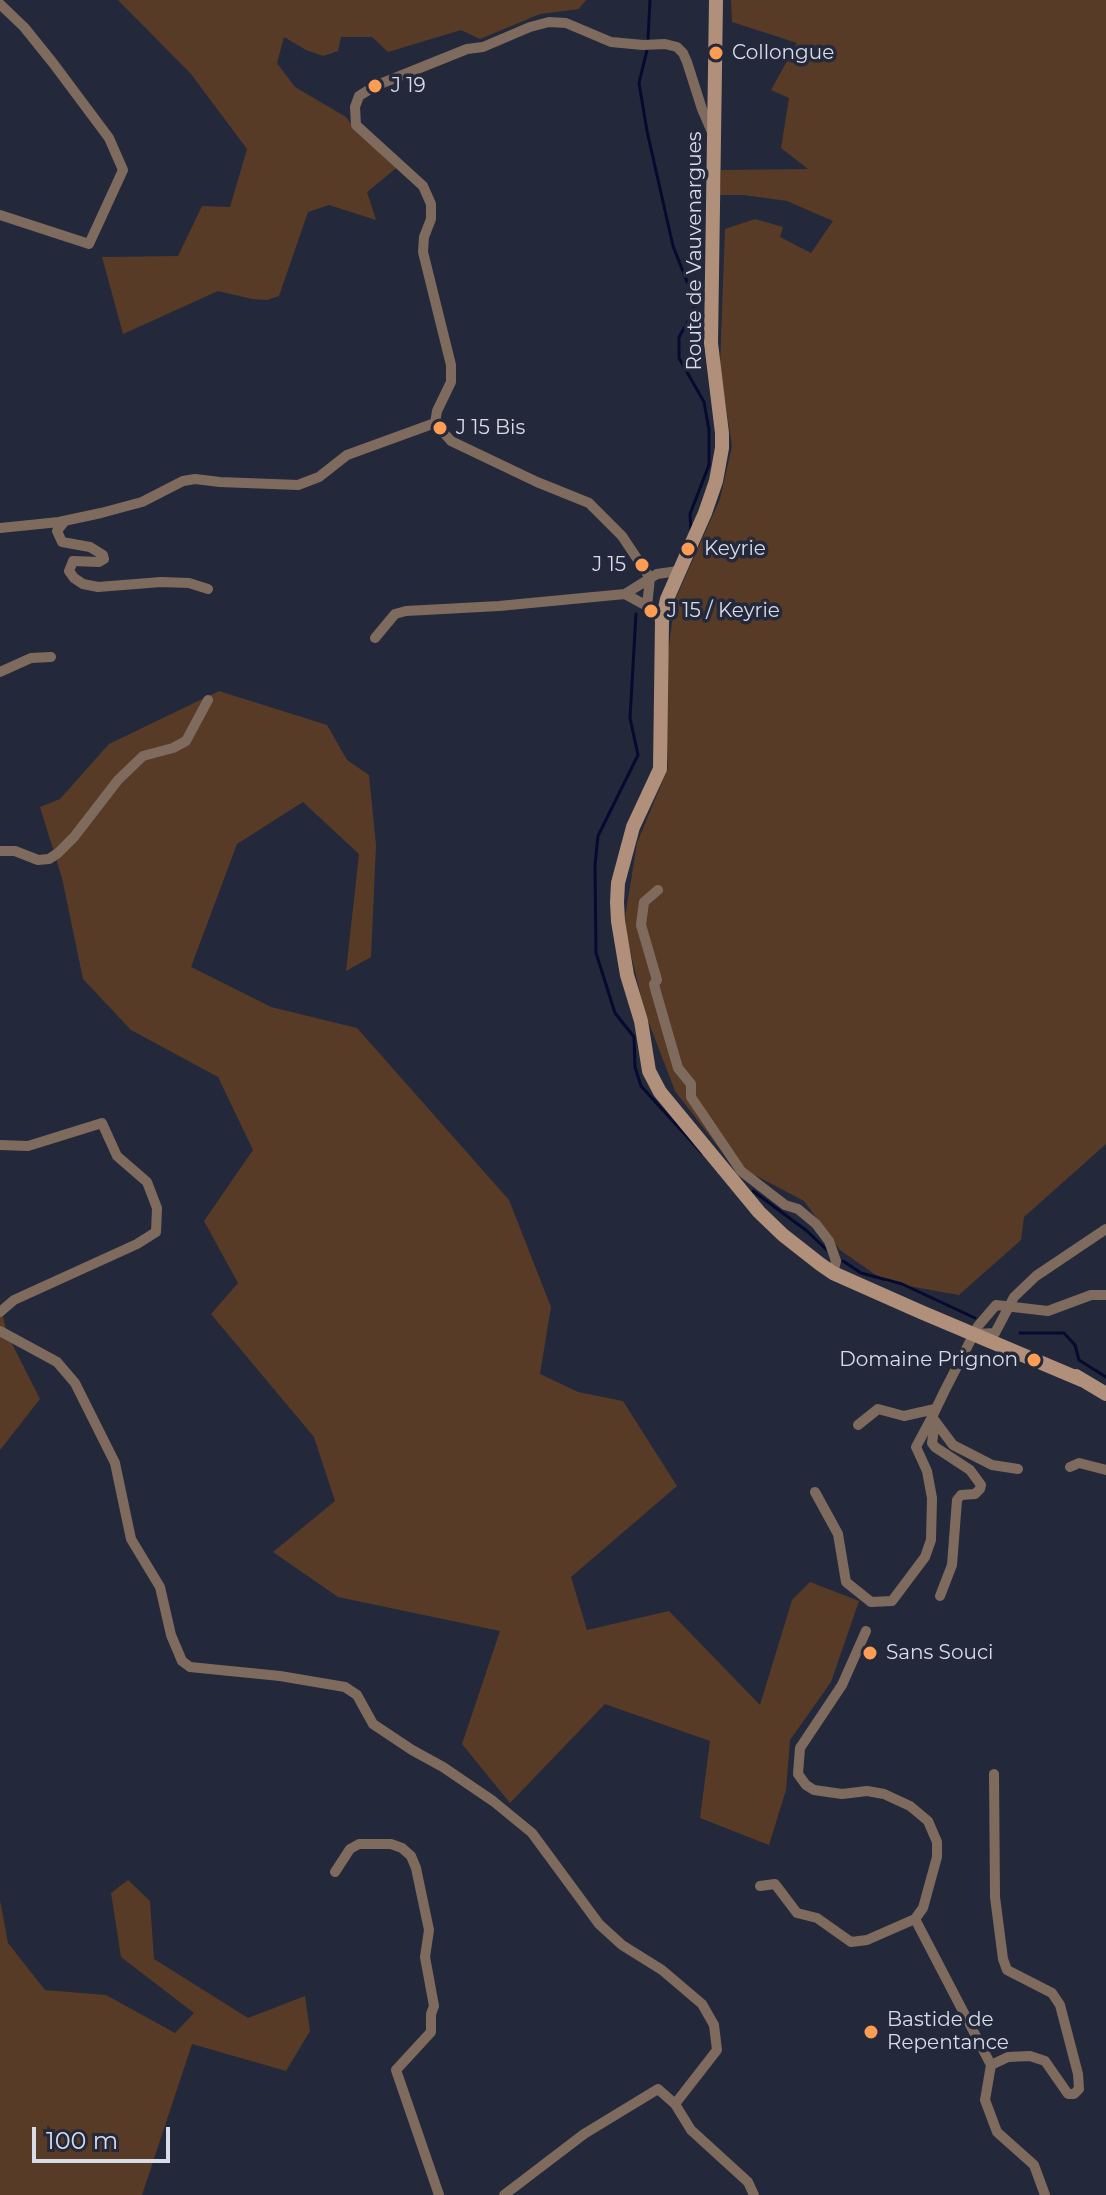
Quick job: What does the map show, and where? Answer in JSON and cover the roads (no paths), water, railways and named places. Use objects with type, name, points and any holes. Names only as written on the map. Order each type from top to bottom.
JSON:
[{"type":"main road","name":"Route de Vauvenargues","points":[[716,0],[709,106],[716,139],[711,343],[722,448],[709,502],[667,599],[662,621],[660,769],[633,827],[618,883],[618,921],[649,1071],[653,1081],[783,1235],[833,1273],[874,1291],[978,1326],[1082,1380]]},
{"type":"main road","name":"Route de Vauvenargues","points":[[978,1326],[997,1329],[1106,1394]]},
{"type":"street","points":[[0,4],[24,27],[109,138],[123,170],[89,244],[0,215]]},
{"type":"street","points":[[435,423],[437,411],[451,382],[451,365],[423,252],[424,237],[431,219],[431,204],[423,186],[356,125],[355,107],[359,96],[375,86],[467,49],[483,47],[549,22],[566,23],[611,42],[677,47],[683,53],[695,89],[709,106]]},
{"type":"street","points":[[0,528],[65,521],[142,502],[183,481],[195,479],[298,485],[319,477],[347,455],[435,423]]},
{"type":"street","points":[[435,423],[451,441],[589,503],[622,536],[650,578],[647,606]]},
{"type":"street","points":[[65,521],[57,531],[62,542],[90,547],[103,555],[104,559],[99,562],[73,561],[69,571],[83,584],[98,587],[189,583],[208,589]]},
{"type":"street","points":[[375,638],[395,614],[406,611],[625,594],[657,574],[678,571]]},
{"type":"street","points":[[625,594],[647,606],[662,621]]},
{"type":"street","points":[[0,672],[31,658],[51,657]]},
{"type":"street","points":[[0,851],[15,851],[38,860],[49,859],[58,853],[118,780],[143,756],[186,741],[208,700]]},
{"type":"street","points":[[658,890],[644,902],[641,925],[678,1068],[691,1084],[691,1097],[736,1176],[785,1205],[798,1209],[816,1224],[829,1241],[836,1261],[833,1273]]},
{"type":"street","points":[[0,1145],[28,1146],[102,1123],[117,1156],[147,1182],[157,1208],[156,1232],[137,1244],[14,1300],[0,1312]]},
{"type":"street","points":[[997,1329],[1014,1297],[1036,1276],[1106,1229]]},
{"type":"street","points":[[815,1492],[838,1534],[846,1582],[871,1602],[892,1601],[925,1557],[931,1540],[932,1498],[927,1471],[916,1447],[978,1326],[996,1305],[1048,1311],[1091,1295],[1106,1295]]},
{"type":"street","points":[[0,1331],[57,1362],[75,1383],[115,1463],[131,1539],[160,1587],[171,1635],[182,1661],[190,1667],[280,1676],[345,1687],[357,1695],[373,1724],[481,1792],[532,1833],[599,1924],[622,1945],[662,1970],[702,2004],[714,2025],[717,2050],[675,2104]]},
{"type":"street","points":[[858,1425],[878,1409],[904,1416],[934,1416]]},
{"type":"street","points":[[934,1416],[953,1445],[992,1465],[1018,1469]]},
{"type":"street","points":[[934,1416],[932,1443],[970,1470],[981,1485],[975,1494],[961,1495],[954,1508],[952,1565],[940,1596]]},
{"type":"street","points":[[1070,1467],[1079,1463],[1106,1470]]},
{"type":"street","points":[[760,1886],[775,1884],[797,1913],[817,1918],[851,1942],[867,1940],[915,1919],[923,1908],[937,1857],[937,1842],[928,1821],[910,1806],[884,1794],[814,1790],[798,1774],[800,1748],[842,1685],[866,1631]]},
{"type":"street","points":[[991,2065],[1008,2057],[1030,2056],[1045,2061],[1068,2094],[1074,2094],[1079,2089],[1060,2005],[1052,1993],[1007,1970],[995,1897],[994,1774]]},
{"type":"street","points":[[335,1872],[350,1849],[359,1844],[391,1844],[402,1848],[411,1856],[416,1868],[429,1930],[425,1957],[434,2006],[431,2032],[396,2070],[439,2195]]},
{"type":"street","points":[[915,1919],[991,2065],[985,2100],[997,2132],[1034,2165],[1045,2195]]},
{"type":"street","points":[[504,2195],[584,2134],[658,2089],[675,2104],[691,2130],[748,2182],[754,2195]]},
{"type":"waterway","points":[[648,39],[650,0]]},
{"type":"waterway","points":[[647,50],[639,83],[647,131],[673,246],[695,302],[693,313],[679,337],[679,358],[704,402],[709,430],[709,465],[690,514],[691,531]]},
{"type":"waterway","points":[[636,614],[630,718],[638,755],[598,836],[595,865],[596,953],[615,1013],[634,1037],[635,1067],[641,1086],[702,1153]]},
{"type":"waterway","points":[[753,1191],[807,1231],[828,1251]]},
{"type":"waterway","points":[[843,1261],[861,1273],[902,1284],[975,1318]]},
{"type":"waterway","points":[[1020,1333],[1064,1333],[1075,1345],[1079,1360],[1106,1377]]},
{"type":"place","name":"Collongue","points":[[716,53]]},
{"type":"place","name":"J 19","points":[[375,86]]},
{"type":"place","name":"J 15 Bis","points":[[440,428]]},
{"type":"place","name":"Keyrie","points":[[688,549]]},
{"type":"place","name":"J 15","points":[[642,565]]},
{"type":"place","name":"J 15 / Keyrie","points":[[651,611]]},
{"type":"place","name":"Domaine Prignon","points":[[1034,1360]]},
{"type":"place","name":"Sans Souci","points":[[870,1653]]},
{"type":"place","name":"Bastide de Repentance","points":[[871,2032]]}]
